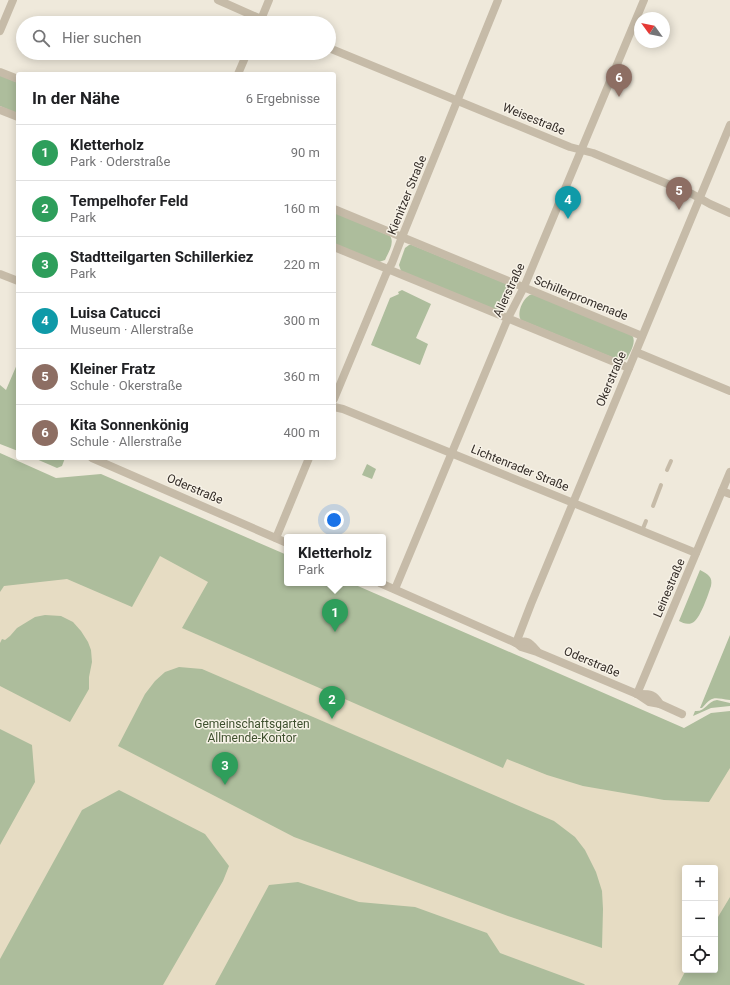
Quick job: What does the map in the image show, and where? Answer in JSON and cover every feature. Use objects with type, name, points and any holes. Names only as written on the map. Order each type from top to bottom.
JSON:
[{"type":"street","points":[[0,31],[13,0]]},
{"type":"street","points":[[218,0],[250,16]]},
{"type":"street","points":[[262,16],[269,0]]},
{"type":"street","name":"Kienitzer Straße","points":[[336,394],[458,101],[498,0]]},
{"type":"street","name":"Allerstraße","points":[[395,590],[508,318],[524,287],[644,0]]},
{"type":"street","name":"Weisestraße","points":[[336,51],[570,147],[601,156],[692,194],[730,213]]},
{"type":"street","points":[[239,72],[244,60]]},
{"type":"street","points":[[0,72],[16,78]]},
{"type":"street","points":[[0,110],[16,116]]},
{"type":"street","name":"Okerstraße","points":[[516,642],[730,126]]},
{"type":"street","name":"Schillerpromenade","points":[[336,210],[642,336]]},
{"type":"street","points":[[336,248],[629,368]]},
{"type":"street","points":[[0,274],[16,280]]},
{"type":"street","points":[[636,352],[730,391]]},
{"type":"street","name":"Lichtenrader Straße","points":[[336,407],[696,552]]},
{"type":"street","name":"Oderstraße","points":[[97,460],[284,542]]},
{"type":"street","points":[[276,538],[308,460]]},
{"type":"street","name":"Leinestraße","points":[[637,694],[696,552],[726,493],[730,472]]},
{"type":"street","name":"Oderstraße","points":[[386,586],[516,642],[524,640],[537,652],[637,694],[649,702],[660,704],[682,714]]},
{"type":"lane","points":[[667,470],[671,461]]},
{"type":"lane","points":[[653,506],[661,485]]},
{"type":"lane","points":[[642,531],[646,521]]},
{"type":"green space","points":[[0,75],[16,82],[16,113],[0,106]]},
{"type":"green space","points":[[336,213],[390,236],[392,242],[389,251],[385,260],[379,262],[336,245]]},
{"type":"green space","points":[[409,245],[512,286],[513,292],[505,310],[501,312],[401,271],[399,265],[405,248]]},
{"type":"green space","points":[[402,290],[431,304],[416,338],[428,344],[420,365],[371,345],[390,298],[399,294],[398,292]]},
{"type":"green space","points":[[533,294],[632,335],[634,341],[627,359],[621,361],[521,320],[520,309],[524,301]]},
{"type":"green space","points":[[16,367],[16,450],[0,444],[0,385],[6,390]]},
{"type":"green space","name":"Gemeinschaftsgarten Allmende-Kontor","points":[[0,453],[56,478],[101,474],[284,554],[284,586],[358,586],[684,728],[711,713],[730,711],[730,985],[0,985]]},
{"type":"green space","points":[[39,460],[64,460],[62,466],[57,468]]},
{"type":"green space","points":[[367,464],[376,469],[372,479],[362,475]]},
{"type":"green space","points":[[700,570],[711,578],[711,586],[698,617],[692,623],[684,623],[679,621]]},
{"type":"green space","points":[[730,635],[730,700],[714,698],[700,708]]},
{"type":"green space","points":[[717,700],[730,703],[730,706],[711,708],[693,716],[695,711],[702,710],[711,702]]},
{"type":"shaded area","points":[[160,556],[208,582],[182,628],[503,768],[507,759],[547,775],[583,786],[664,800],[709,802],[730,768],[730,897],[718,917],[718,865],[682,865],[682,973],[684,973],[678,985],[585,985],[500,953],[487,933],[415,907],[359,902],[298,882],[269,885],[215,985],[163,985],[223,881],[229,866],[205,834],[119,790],[82,810],[0,959],[0,845],[35,782],[32,745],[0,729],[0,686],[70,722],[89,689],[89,677],[92,662],[91,650],[81,631],[73,622],[61,616],[45,615],[35,617],[17,628],[5,640],[2,639],[0,643],[0,592],[4,586],[67,579],[132,607]],"holes":[[[179,667],[202,669],[554,821],[575,837],[585,850],[596,872],[602,891],[602,948],[511,917],[294,837],[118,746],[145,694],[155,681],[165,672]]]},
{"type":"place","name":"Kita Sonnenkönig","points":[[619,97]]},
{"type":"place","name":"Kleiner Fratz","points":[[679,210]]},
{"type":"place","name":"Luisa Catucci","points":[[568,219]]},
{"type":"place","name":"Kletterholz","points":[[335,632]]},
{"type":"place","name":"Tempelhofer Feld","points":[[332,719]]},
{"type":"place","name":"Stadtteilgarten Schillerkiez","points":[[225,785]]}]
